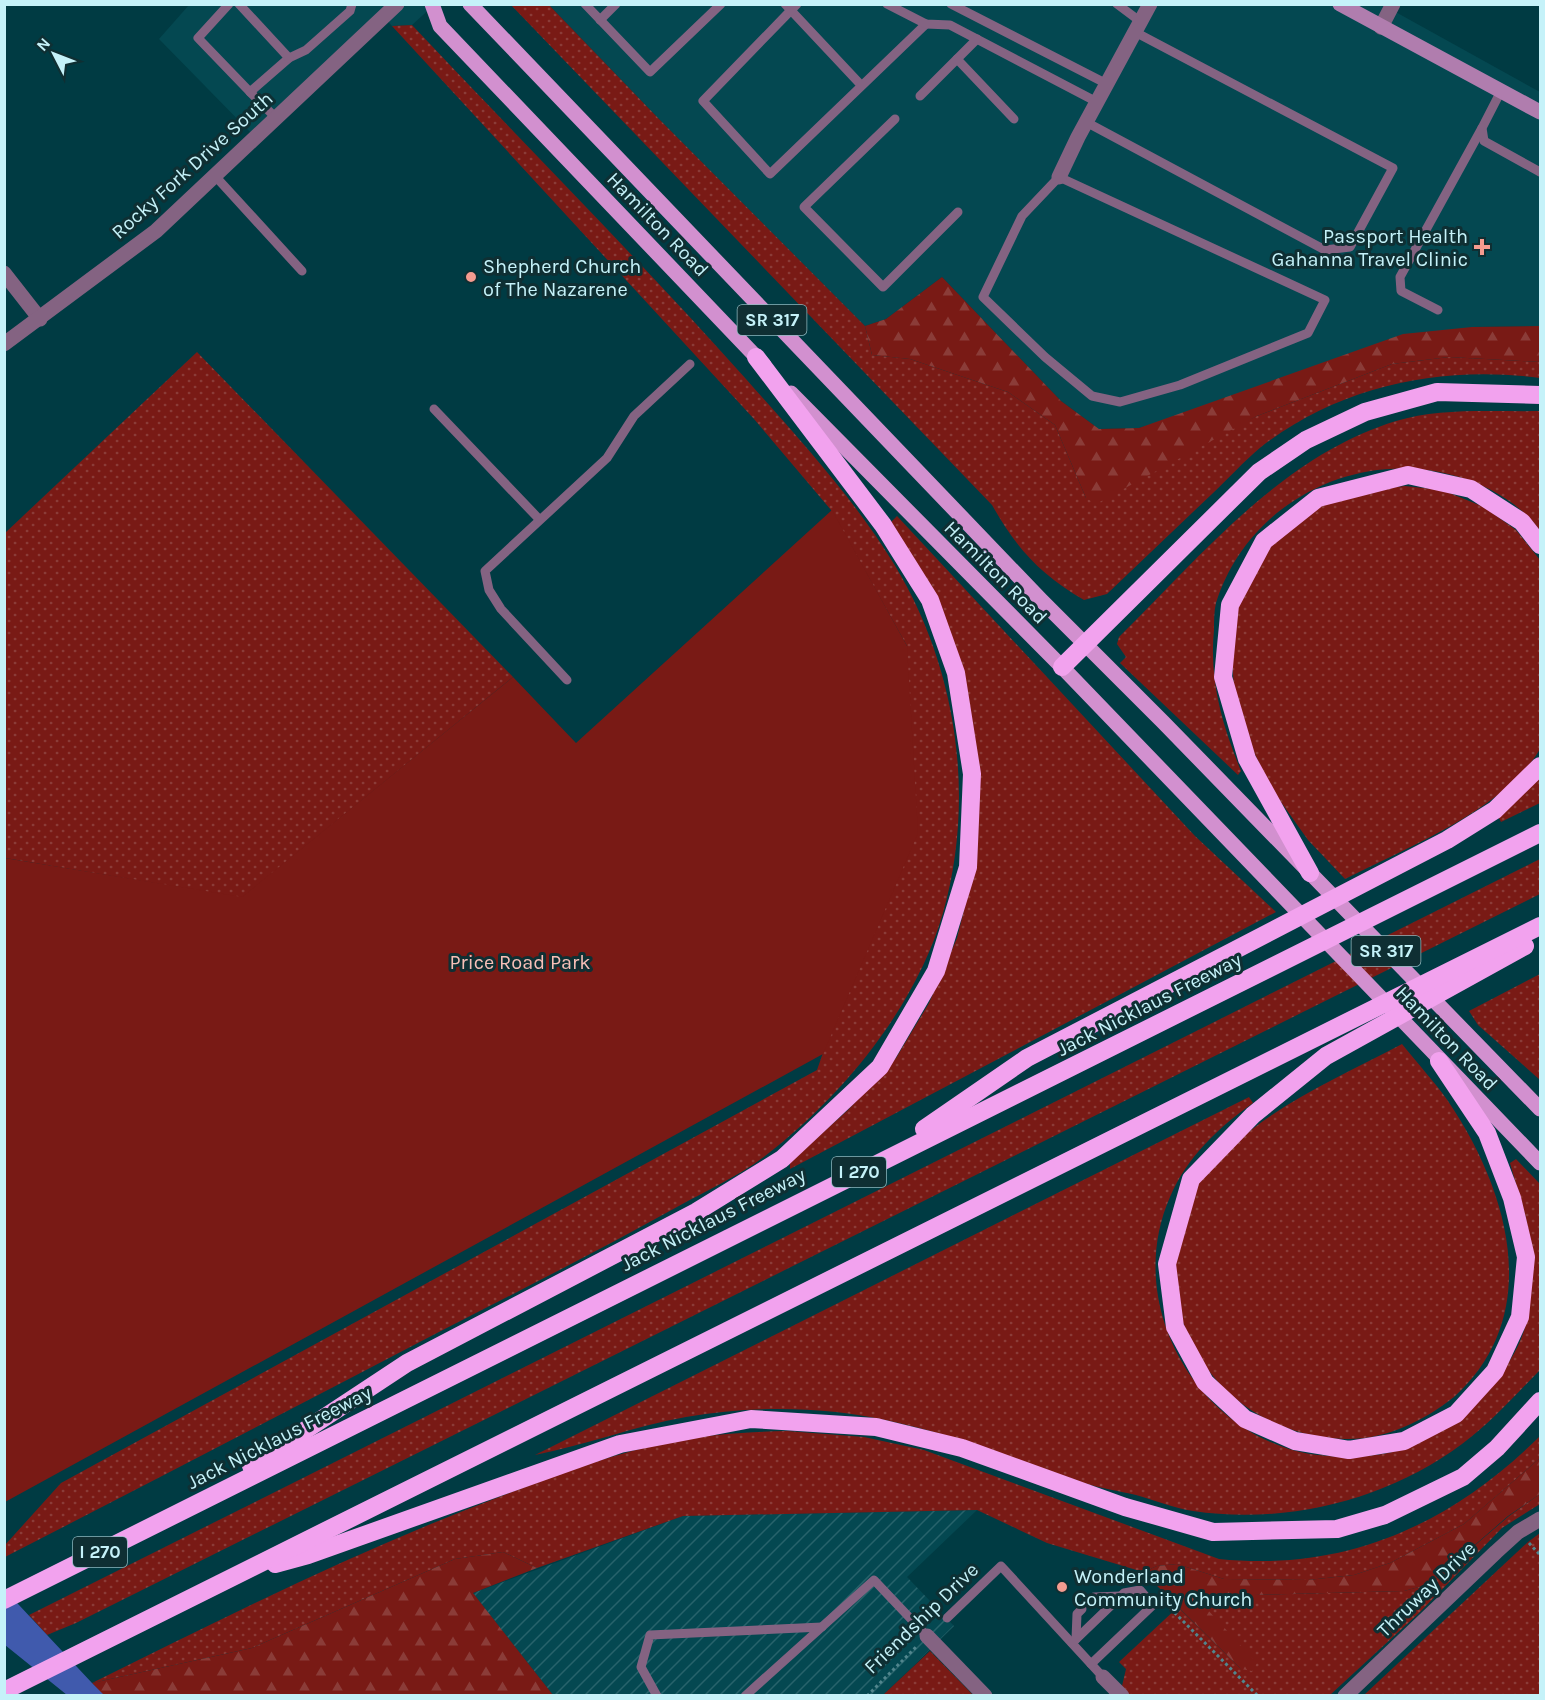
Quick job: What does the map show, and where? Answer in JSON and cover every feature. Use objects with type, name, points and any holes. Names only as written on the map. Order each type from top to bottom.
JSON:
[{"type":"highway","points":[[178,1513],[407,1363],[696,1212],[782,1159],[880,1067],[936,971],[968,867],[972,774],[957,673],[930,600],[883,525],[756,357]]},
{"type":"highway","points":[[1062,667],[1084,642],[1259,472],[1306,440],[1365,412],[1437,392],[1540,395]]},
{"type":"highway","points":[[1310,873],[1247,759],[1223,677],[1230,605],[1264,541],[1318,498],[1408,475],[1471,489],[1522,522],[1540,545]]},
{"type":"highway","points":[[868,1167],[1027,1058],[1447,840],[1495,810],[1540,766]]},
{"type":"highway","name":"Jack Nicklaus Freeway","points":[[4,1600],[868,1167],[1124,1044],[1540,833]]},
{"type":"highway","points":[[4,1691],[1540,926]]},
{"type":"highway","points":[[1439,1061],[1487,1133],[1512,1198],[1526,1257],[1520,1317],[1495,1371],[1456,1414],[1404,1441],[1349,1450],[1295,1441],[1245,1419],[1205,1382],[1175,1327],[1167,1264],[1191,1179],[1253,1115],[1326,1056],[1540,937]]},
{"type":"highway","points":[[241,1572],[308,1555],[620,1444],[751,1419],[876,1426],[962,1448],[1125,1507],[1213,1533],[1337,1529],[1384,1515],[1463,1477],[1497,1448],[1540,1401]]},
{"type":"main road","name":"Hamilton Road","points":[[432,4],[440,26],[756,357],[1062,667],[1439,1061],[1540,1163]]},
{"type":"main road","name":"Hamilton Road","points":[[470,4],[1084,642],[1540,1109]]},
{"type":"main road","points":[[1340,4],[1540,112]]},
{"type":"street","name":"Rocky Fork Drive South","points":[[4,344],[156,231],[216,177],[397,4]]},
{"type":"street","points":[[1059,177],[1150,4]]},
{"type":"street","points":[[1381,27],[1393,4]]},
{"type":"street","points":[[4,273],[40,319]]},
{"type":"street","name":"Thruway Drive","points":[[1345,1695],[1518,1532],[1540,1519]]},
{"type":"street","points":[[927,1636],[985,1695]]},
{"type":"street","points":[[1103,1677],[1122,1695]]},
{"type":"lane","points":[[229,4],[198,38],[277,119]]},
{"type":"lane","points":[[238,4],[289,58]]},
{"type":"lane","points":[[250,92],[289,58],[306,50],[350,11],[352,4]]},
{"type":"lane","points":[[585,4],[651,72],[721,4]]},
{"type":"lane","points":[[600,20],[616,4]]},
{"type":"lane","points":[[887,4],[926,24],[950,25],[1097,102]]},
{"type":"lane","points":[[951,4],[1107,84]]},
{"type":"lane","points":[[1086,122],[1325,250],[1350,247],[1393,168],[1138,27],[1117,4]]},
{"type":"lane","points":[[861,85],[791,7],[703,101],[770,174],[926,24]]},
{"type":"lane","points":[[920,96],[977,39]]},
{"type":"lane","points":[[957,59],[1014,119]]},
{"type":"lane","points":[[1438,310],[1406,296],[1399,284],[1400,277],[1501,91]]},
{"type":"lane","points":[[895,119],[804,207],[884,287],[958,212]]},
{"type":"lane","points":[[1482,128],[1484,141],[1540,171]]},
{"type":"lane","points":[[216,177],[303,270]]},
{"type":"lane","points":[[1059,177],[1326,300],[1308,333],[1180,385],[1120,402],[1092,396],[983,297],[1022,216],[1059,177]]},
{"type":"lane","points":[[567,680],[501,609],[489,590],[485,571],[607,458],[634,417],[690,364]]},
{"type":"lane","points":[[434,409],[539,519]]},
{"type":"lane","name":"Friendship Drive","points":[[947,1618],[1001,1566],[1074,1641]]},
{"type":"lane","points":[[745,1695],[874,1580],[927,1636]]},
{"type":"lane","points":[[1074,1641],[1124,1593],[1140,1590],[1153,1605],[1090,1664]]},
{"type":"lane","points":[[1090,1600],[1094,1597],[1121,1596]]},
{"type":"lane","points":[[1082,1609],[1077,1614],[1074,1641],[1090,1664],[1103,1677]]},
{"type":"lane","points":[[657,1695],[641,1667],[650,1635],[822,1627]]},
{"type":"path","points":[[1159,1597],[1258,1695]]},
{"type":"path","name":"Friendship Drive","points":[[867,1695],[927,1636]]},
{"type":"shaded area","points":[[189,5],[434,5],[412,25],[392,26],[381,14],[253,135],[159,39]]},
{"type":"shaded area","points":[[549,5],[1383,5],[1540,92],[1540,326],[1472,327],[1139,428],[1099,429],[1061,401],[942,277],[886,319],[865,326]]},
{"type":"shaded area","points":[[977,1510],[907,1577],[954,1626],[883,1695],[553,1695],[473,1593],[683,1516]]},
{"type":"green space","points":[[511,5],[549,5],[865,326],[872,355],[910,359],[1008,392],[1055,425],[1086,498],[1257,416],[1392,364],[1449,357],[1540,362],[1540,378],[1466,375],[1430,378],[1394,384],[1359,394],[1325,408],[1292,426],[1248,458],[1107,594],[1084,600],[1042,570],[1020,548],[992,505]]},
{"type":"green space","points":[[412,25],[746,379],[843,492],[894,564],[916,604],[933,646],[946,689],[954,734],[959,779],[958,824],[953,869],[943,913],[931,948],[915,982],[873,1048],[822,1106],[755,1163],[587,1255],[5,1557],[5,1545],[61,1483],[817,1070],[898,836],[907,646],[831,510],[754,419],[392,26]]},
{"type":"green space","points":[[942,277],[1061,401],[1099,429],[1139,428],[1403,334],[1472,327],[1540,326],[1540,362],[1449,357],[1392,364],[1257,416],[1096,504],[1086,498],[1055,425],[1008,392],[910,359],[872,355],[865,326],[886,319]]},
{"type":"green space","points":[[197,352],[513,677],[242,898],[5,858],[5,533]]},
{"type":"green space","points":[[1468,411],[1540,411],[1540,531],[1514,504],[1470,481],[1421,469],[1383,469],[1347,476],[1312,490],[1281,510],[1253,536],[1232,567],[1216,603],[1214,616],[1215,684],[1228,737],[1241,771],[1238,775],[1120,663],[1126,657],[1117,644],[1119,637],[1246,511],[1316,458],[1355,437],[1413,417]]},
{"type":"green space","points":[[1405,486],[1442,490],[1484,507],[1516,530],[1540,560],[1540,749],[1524,771],[1504,790],[1479,808],[1424,840],[1345,879],[1308,840],[1271,788],[1251,746],[1234,689],[1231,643],[1237,604],[1270,545],[1323,504],[1362,491]]},
{"type":"green space","name":"Price Road Park","points":[[832,510],[907,646],[918,833],[823,1054],[5,1502],[5,858],[242,897],[513,677],[576,743]]},
{"type":"green space","points":[[897,516],[1195,836],[1276,912],[790,1169],[790,1162],[848,1110],[896,1058],[929,1003],[957,938],[975,866],[976,743],[891,522]]},
{"type":"green space","points":[[1540,776],[1540,803],[1501,822],[1498,816]]},
{"type":"green space","points":[[1540,859],[1540,894],[76,1623],[47,1635],[29,1615]]},
{"type":"green space","points":[[1540,974],[1540,1080],[1478,1025],[1469,1011]]},
{"type":"green space","points":[[1402,1044],[1437,1086],[1470,1136],[1501,1213],[1508,1252],[1508,1291],[1500,1329],[1482,1364],[1454,1397],[1430,1414],[1403,1427],[1375,1436],[1345,1439],[1311,1435],[1280,1425],[1252,1411],[1227,1391],[1206,1368],[1190,1340],[1179,1310],[1174,1276],[1184,1220],[1192,1196],[1205,1174],[1247,1133],[1271,1115],[1322,1085]]},
{"type":"green space","points":[[1249,1097],[1253,1103],[1205,1144],[1177,1183],[1158,1235],[1156,1274],[1161,1312],[1175,1348],[1195,1382],[1221,1410],[1253,1433],[1289,1449],[1316,1455],[1347,1457],[1378,1455],[1405,1448],[1426,1434],[1500,1374],[1511,1359],[1522,1336],[1528,1305],[1527,1224],[1510,1163],[1516,1159],[1540,1184],[1540,1370],[1473,1436],[1433,1464],[1368,1494],[1334,1504],[1299,1511],[1228,1514],[1193,1511],[1171,1506],[1084,1483],[931,1431],[836,1412],[761,1409],[705,1414],[648,1425],[535,1455]]},
{"type":"green space","points":[[787,1431],[864,1437],[924,1450],[1219,1559],[1266,1561],[1311,1558],[1353,1549],[1394,1535],[1433,1517],[1470,1494],[1506,1467],[1540,1436],[1540,1458],[1464,1524],[1390,1563],[1354,1575],[1308,1580],[1224,1579],[1177,1564],[1157,1566],[1143,1572],[1047,1543],[977,1510],[683,1516],[537,1568],[503,1552],[455,1559],[252,1648],[92,1683],[276,1593],[416,1530],[567,1472],[620,1454],[674,1441],[730,1434]]},
{"type":"green space","points":[[1540,1458],[1540,1494],[1508,1516],[1430,1584],[1404,1591],[1218,1596],[1205,1602],[1206,1608],[1257,1663],[1252,1671],[1241,1669],[1143,1572],[1157,1566],[1177,1564],[1224,1579],[1308,1580],[1354,1575],[1390,1563],[1464,1524]]},
{"type":"green space","points":[[1540,1494],[1540,1504],[1502,1528],[1419,1613],[1330,1695],[1128,1695],[1122,1686],[1126,1669],[1119,1662],[1178,1607],[1241,1669],[1205,1608],[1205,1602],[1218,1596],[1404,1591],[1430,1584],[1509,1516]]},
{"type":"green space","points":[[1540,1533],[1540,1695],[1364,1695],[1528,1542]]},
{"type":"green space","points":[[503,1552],[537,1568],[473,1593],[553,1695],[104,1696],[92,1683],[252,1648],[455,1559]]},
{"type":"green space","points":[[930,1651],[973,1695],[883,1695]]},
{"type":"water","points":[[4,1589],[104,1695],[67,1695],[5,1645]]},
{"type":"place","name":"Passport Health Gahanna Travel Clinic","points":[[1482,247]]},
{"type":"place","name":"Shepherd Church of The Nazarene","points":[[471,277]]},
{"type":"place","name":"Wonderland Community Church","points":[[1062,1587]]}]
